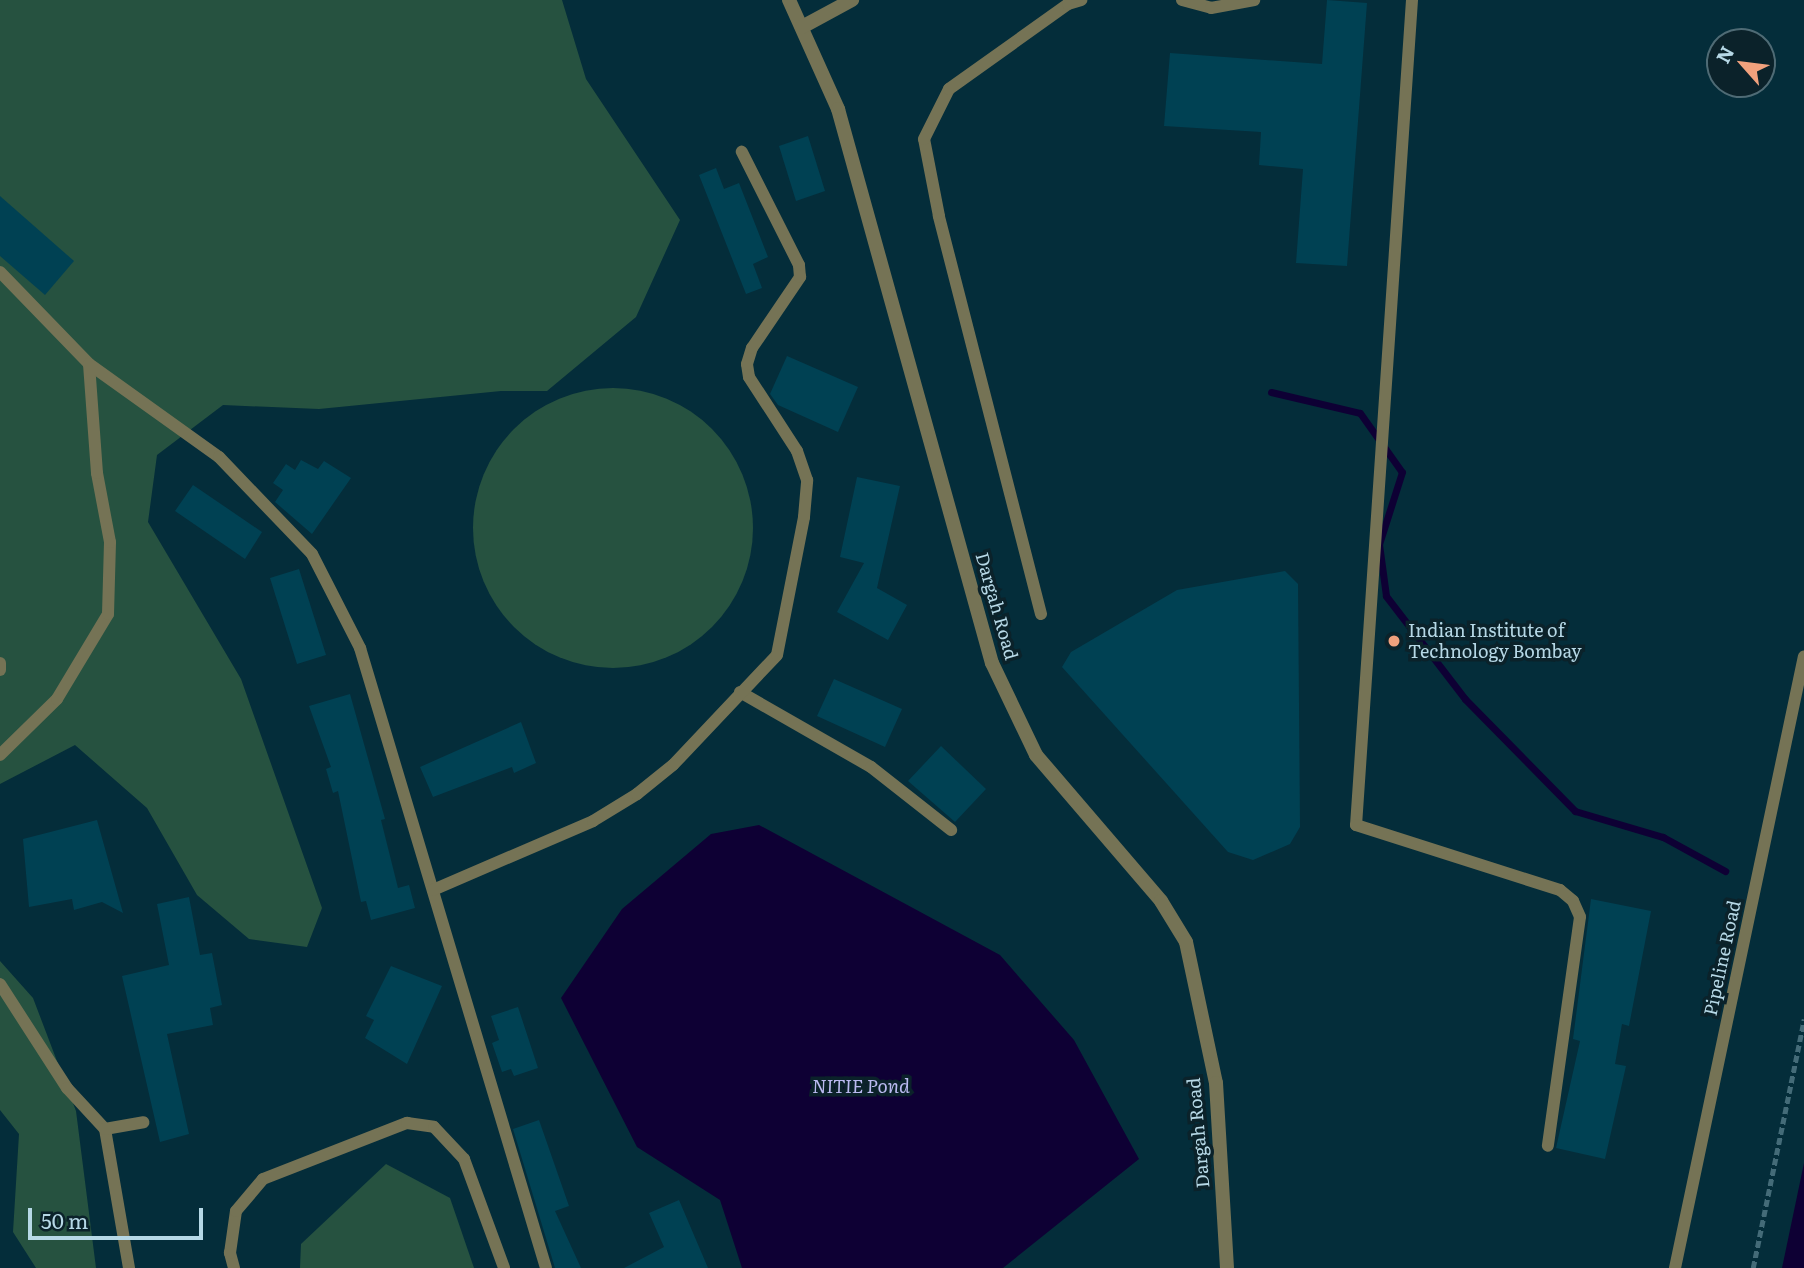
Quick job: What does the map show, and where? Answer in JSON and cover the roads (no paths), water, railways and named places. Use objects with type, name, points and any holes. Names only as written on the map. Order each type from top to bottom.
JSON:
[{"type":"street","name":"Dargah Road","points":[[789,0],[838,108],[992,663],[1036,755],[1161,901],[1186,942],[1216,1083],[1227,1268]]},
{"type":"street","points":[[802,27],[852,0]]},
{"type":"lane","points":[[1041,614],[939,216],[924,139],[949,89],[1068,4],[1081,0]]},
{"type":"lane","points":[[1182,0],[1211,8],[1254,0]]},
{"type":"lane","points":[[1412,0],[1356,825],[1560,890],[1573,901],[1580,917],[1548,1146]]},
{"type":"lane","points":[[433,890],[593,821],[637,794],[673,765],[777,655],[804,517],[807,480],[797,451],[749,376],[752,348],[800,277],[799,265],[742,152]]},
{"type":"lane","points":[[0,272],[89,364],[219,457],[312,554],[360,648],[546,1268]]},
{"type":"lane","points":[[0,755],[57,699],[108,614],[110,542],[97,474],[89,364]]},
{"type":"lane","name":"Pipeline Road","points":[[1675,1268],[1804,656]]},
{"type":"lane","points":[[0,663],[0,670]]},
{"type":"lane","points":[[740,692],[871,767],[951,830]]},
{"type":"lane","points":[[0,984],[67,1088],[105,1129],[130,1268]]},
{"type":"lane","points":[[105,1129],[144,1122]]},
{"type":"lane","points":[[234,1268],[230,1254],[236,1211],[263,1179],[407,1123],[435,1127],[464,1159],[504,1268]]},
{"type":"water","name":"NITIE Pond","points":[[759,825],[1000,955],[1074,1040],[1139,1159],[1003,1268],[742,1268],[720,1200],[637,1147],[561,998],[622,909],[711,834]]},
{"type":"water","points":[[1804,1163],[1804,1268],[1782,1268]]},
{"type":"waterway","points":[[1271,392],[1360,413],[1402,472],[1379,544],[1386,596],[1465,699],[1575,811],[1663,837],[1725,871]]},
{"type":"place","name":"Indian Institute of Technology Bombay","points":[[1394,641]]}]
